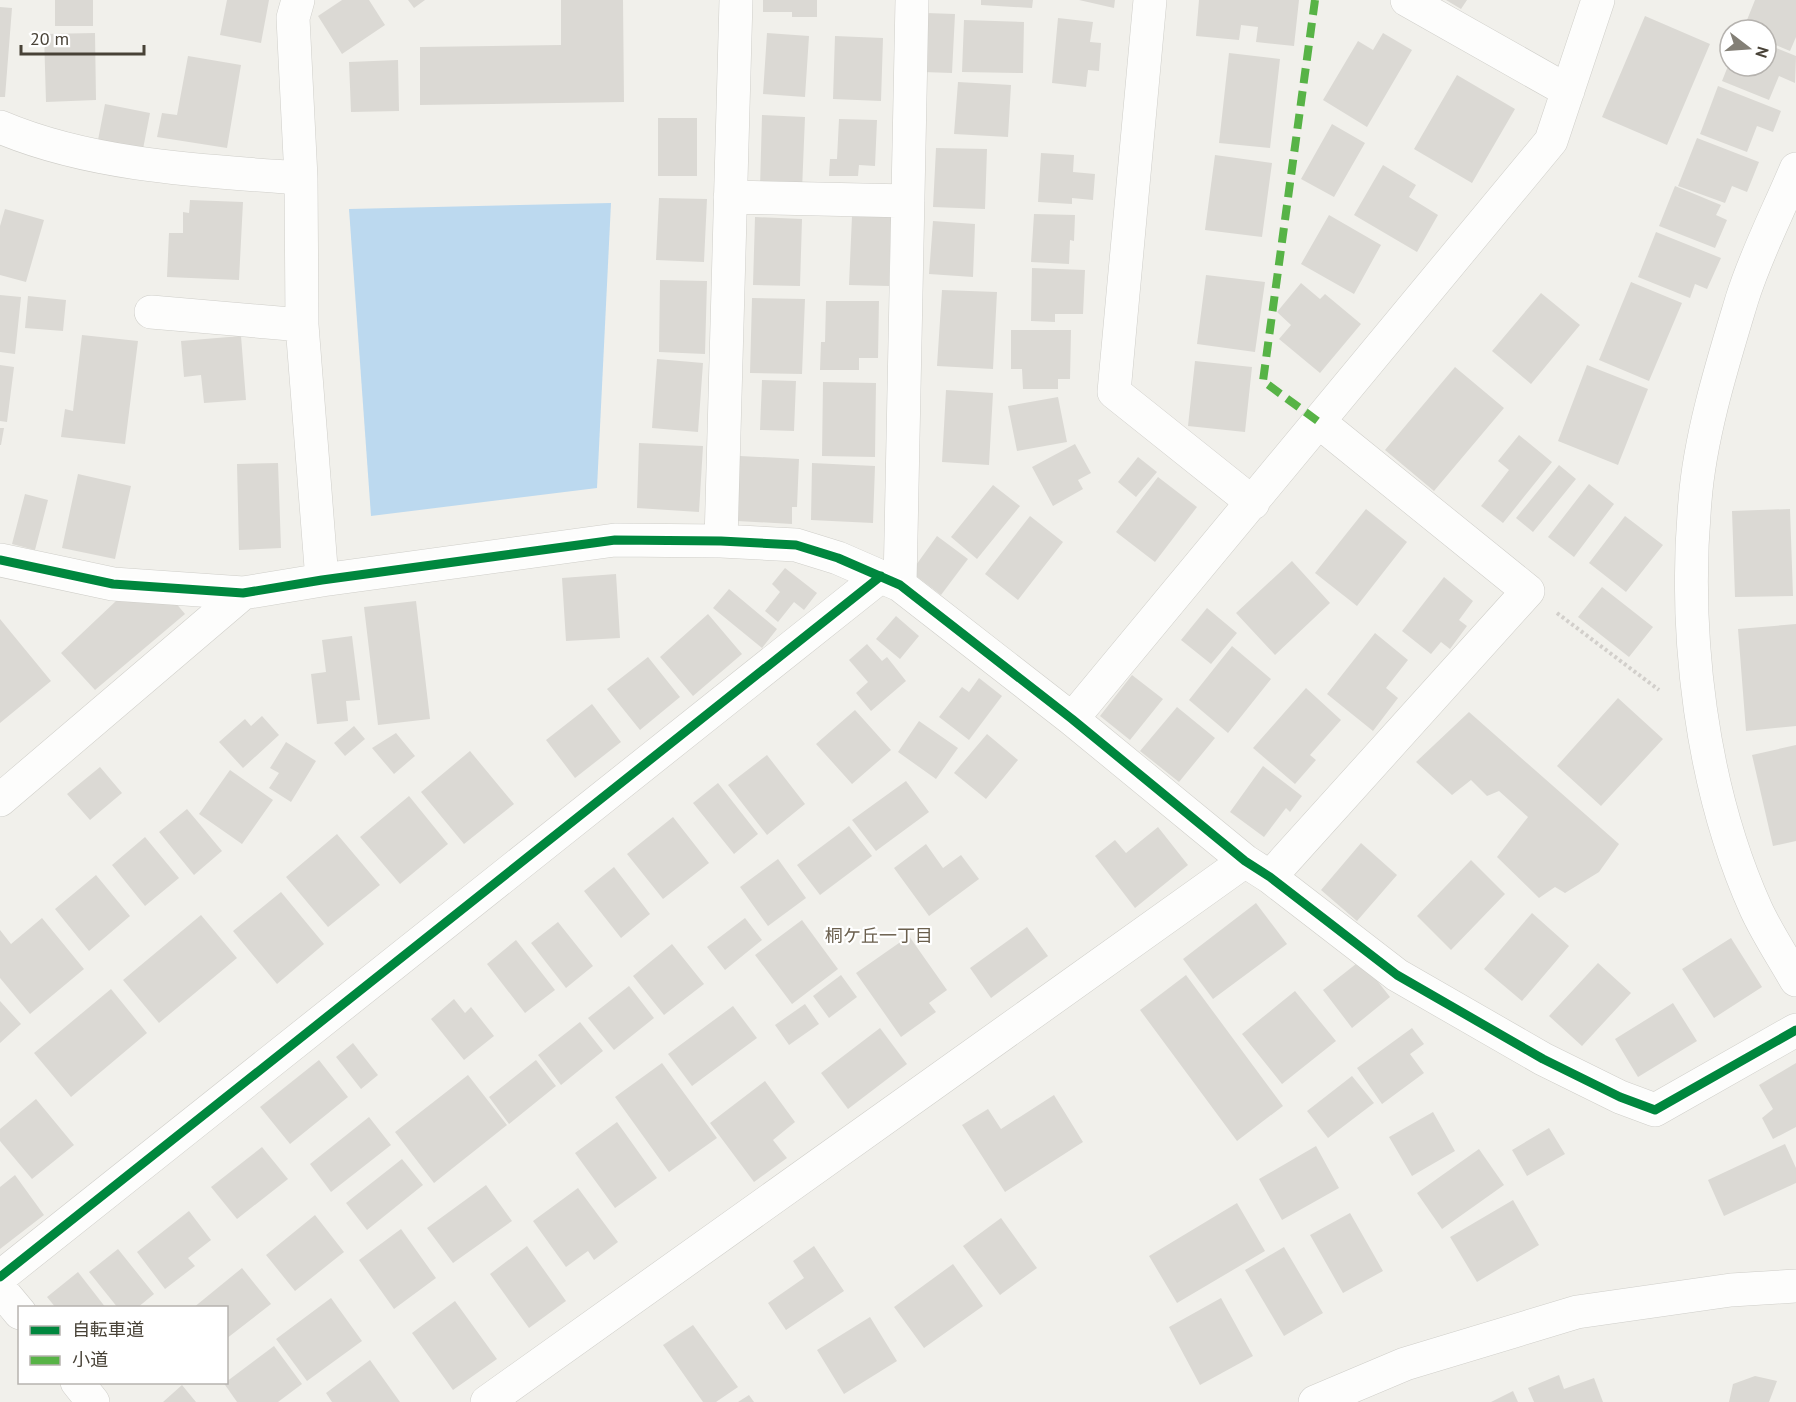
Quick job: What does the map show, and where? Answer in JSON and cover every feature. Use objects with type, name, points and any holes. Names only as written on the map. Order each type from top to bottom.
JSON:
[{"type":"street","points":[[297,0],[293,18],[301,178],[302,325],[322,580]]},
{"type":"street","points":[[721,541],[736,0]]},
{"type":"street","points":[[0,1277],[891,580],[908,201],[912,0]]},
{"type":"street","points":[[1150,0],[1114,392],[1253,503]]},
{"type":"street","points":[[1407,0],[1568,91]]},
{"type":"street","points":[[1072,719],[1551,141],[1598,0]]},
{"type":"street","points":[[0,127],[77,153],[233,173],[301,178]]},
{"type":"street","points":[[1796,169],[1743,296],[1714,397],[1695,499],[1690,594],[1698,704],[1724,819],[1756,909],[1796,980]]},
{"type":"street","points":[[730,197],[908,201]]},
{"type":"street","points":[[151,312],[302,325]]},
{"type":"street","points":[[487,1402],[1257,868],[1528,591],[1319,422]]},
{"type":"street","points":[[0,560],[114,584],[243,593],[615,540],[721,541],[796,545],[891,580],[1072,719],[1257,868],[1396,975],[1544,1059],[1620,1097],[1655,1110],[1796,1030]]},
{"type":"street","points":[[0,800],[243,593]]},
{"type":"street","points":[[1315,1402],[1405,1364],[1577,1312],[1731,1290],[1796,1286]]},
{"type":"street","points":[[0,1289],[18,1311]]},
{"type":"street","points":[[78,1384],[93,1402]]},
{"type":"path","points":[[1528,591],[1702,723]]},
{"type":"water","points":[[611,203],[597,488],[371,516],[349,209]]},
{"type":"building","points":[[55,0],[93,0],[93,26],[55,26]]},
{"type":"building","points":[[227,0],[269,0],[261,43],[220,35]]},
{"type":"building","points":[[342,0],[369,0],[385,25],[342,54],[318,16]]},
{"type":"building","points":[[408,0],[425,0],[414,8]]},
{"type":"building","points":[[561,0],[623,0],[624,102],[420,105],[420,47],[561,45]]},
{"type":"building","points":[[763,0],[817,0],[817,17],[792,17],[792,12],[763,12]]},
{"type":"building","points":[[981,0],[1033,0],[1032,8],[981,5]]},
{"type":"building","points":[[1079,0],[1115,0],[1114,8]]},
{"type":"building","points":[[1199,0],[1299,0],[1294,46],[1256,42],[1258,27],[1241,25],[1239,40],[1196,36]]},
{"type":"building","points":[[1446,0],[1467,0],[1461,9]]},
{"type":"building","points":[[1755,0],[1796,0],[1796,37],[1790,51],[1778,46],[1778,18],[1748,18]]},
{"type":"building","points":[[0,7],[12,8],[5,97],[0,97]]},
{"type":"building","points":[[926,13],[955,14],[952,73],[923,72]]},
{"type":"building","points":[[1645,16],[1710,44],[1667,145],[1602,117]]},
{"type":"building","points":[[1058,18],[1093,22],[1090,42],[1101,43],[1099,71],[1088,70],[1086,87],[1052,83]]},
{"type":"building","points":[[964,20],[1024,22],[1023,73],[962,72]]},
{"type":"building","points":[[95,33],[96,100],[46,102],[44,34]]},
{"type":"building","points":[[767,33],[809,36],[805,97],[763,94]]},
{"type":"building","points":[[1383,33],[1412,50],[1367,127],[1323,100],[1358,41],[1373,50]]},
{"type":"building","points":[[835,36],[883,38],[881,101],[833,99]]},
{"type":"building","points":[[1778,49],[1796,56],[1795,83],[1779,76],[1769,100],[1722,81],[1723,78],[1778,78]]},
{"type":"building","points":[[1229,53],[1280,59],[1270,148],[1219,143]]},
{"type":"building","points":[[188,56],[241,65],[227,148],[157,137],[162,113],[177,115]]},
{"type":"building","points":[[398,60],[399,111],[351,112],[349,62]]},
{"type":"building","points":[[1457,75],[1515,109],[1472,183],[1414,149]]},
{"type":"building","points":[[958,82],[1011,85],[1008,137],[954,134]]},
{"type":"building","points":[[1718,86],[1781,111],[1773,132],[1757,126],[1747,152],[1700,134]]},
{"type":"building","points":[[105,104],[150,113],[143,149],[98,140]]},
{"type":"building","points":[[762,115],[805,117],[802,190],[760,188]]},
{"type":"building","points":[[658,118],[697,118],[697,176],[658,176]]},
{"type":"building","points":[[839,119],[877,120],[875,166],[859,165],[858,176],[829,176],[830,159],[837,159]]},
{"type":"building","points":[[1332,124],[1365,143],[1334,197],[1301,179]]},
{"type":"building","points":[[1697,138],[1759,162],[1747,192],[1732,186],[1725,203],[1678,186]]},
{"type":"building","points":[[936,148],[987,149],[985,209],[933,207]]},
{"type":"building","points":[[1041,153],[1074,155],[1073,172],[1095,174],[1093,200],[1072,198],[1072,204],[1038,202]]},
{"type":"building","points":[[1215,155],[1272,163],[1262,237],[1205,230]]},
{"type":"building","points":[[1383,165],[1416,185],[1409,197],[1438,215],[1417,252],[1354,215]]},
{"type":"building","points":[[1675,186],[1721,205],[1716,215],[1727,220],[1715,248],[1659,226]]},
{"type":"building","points":[[659,198],[707,199],[704,262],[656,260]]},
{"type":"building","points":[[190,200],[243,202],[239,280],[167,277],[169,233],[183,233],[183,212],[189,213]]},
{"type":"building","points":[[5,209],[44,220],[26,282],[0,275],[0,226]]},
{"type":"building","points":[[1034,214],[1075,215],[1074,241],[1070,240],[1069,264],[1031,262]]},
{"type":"building","points":[[1329,215],[1381,245],[1354,294],[1301,264]]},
{"type":"building","points":[[852,216],[891,217],[889,286],[849,285]]},
{"type":"building","points":[[755,217],[802,219],[800,286],[753,285]]},
{"type":"building","points":[[933,221],[975,224],[973,277],[929,274]]},
{"type":"building","points":[[1656,232],[1721,258],[1707,289],[1695,284],[1690,298],[1638,277]]},
{"type":"building","points":[[1032,268],[1085,270],[1083,314],[1055,314],[1055,322],[1031,321]]},
{"type":"building","points":[[1206,275],[1265,282],[1255,352],[1197,344]]},
{"type":"building","points":[[660,280],[707,281],[705,354],[659,352]]},
{"type":"building","points":[[1631,282],[1682,303],[1649,381],[1599,360]]},
{"type":"building","points":[[1301,283],[1320,299],[1325,294],[1361,324],[1320,373],[1279,339],[1291,325],[1277,312]]},
{"type":"building","points":[[942,290],[997,292],[993,369],[937,366]]},
{"type":"building","points":[[1541,293],[1580,325],[1531,384],[1492,351]]},
{"type":"building","points":[[0,295],[21,297],[15,354],[0,352]]},
{"type":"building","points":[[28,296],[66,300],[63,331],[25,328]]},
{"type":"building","points":[[752,298],[805,299],[802,374],[750,373]]},
{"type":"building","points":[[826,301],[879,301],[878,358],[859,358],[859,370],[820,370],[821,342],[825,342]]},
{"type":"building","points":[[1011,330],[1071,330],[1070,379],[1058,379],[1058,389],[1023,389],[1022,369],[1011,369]]},
{"type":"building","points":[[82,335],[138,341],[125,444],[61,437],[65,409],[73,411]]},
{"type":"building","points":[[241,336],[246,400],[204,403],[201,375],[184,377],[181,341]]},
{"type":"building","points":[[657,359],[703,363],[698,432],[652,428]]},
{"type":"building","points":[[1195,361],[1252,367],[1245,432],[1188,426]]},
{"type":"building","points":[[0,365],[14,367],[7,422],[0,421]]},
{"type":"building","points":[[1587,365],[1648,389],[1618,465],[1558,441]]},
{"type":"building","points":[[1455,367],[1504,408],[1434,491],[1385,450]]},
{"type":"building","points":[[762,380],[796,381],[794,431],[760,430]]},
{"type":"building","points":[[823,382],[876,383],[875,457],[822,456]]},
{"type":"building","points":[[946,390],[993,393],[989,465],[942,462]]},
{"type":"building","points":[[1058,397],[1067,442],[1017,451],[1008,406]]},
{"type":"building","points":[[0,428],[4,428],[1,445],[0,445]]},
{"type":"building","points":[[1519,435],[1552,462],[1503,523],[1481,506],[1509,470],[1498,461]]},
{"type":"building","points":[[639,443],[703,446],[699,512],[637,508]]},
{"type":"building","points":[[1075,444],[1091,473],[1078,480],[1083,489],[1053,506],[1032,467]]},
{"type":"building","points":[[740,456],[799,459],[797,507],[792,507],[792,524],[737,521]]},
{"type":"building","points":[[1138,457],[1157,472],[1136,497],[1118,482]]},
{"type":"building","points":[[278,463],[281,548],[239,550],[237,464]]},
{"type":"building","points":[[812,463],[875,466],[873,523],[811,520]]},
{"type":"building","points":[[1559,465],[1576,479],[1533,532],[1516,518]]},
{"type":"building","points":[[78,474],[131,486],[115,559],[62,548]]},
{"type":"building","points":[[1158,477],[1197,507],[1155,562],[1116,532]]},
{"type":"building","points":[[1589,484],[1614,504],[1574,557],[1548,537]]},
{"type":"building","points":[[993,485],[1020,506],[977,559],[951,537]]},
{"type":"building","points":[[25,494],[48,500],[35,550],[12,544]]},
{"type":"building","points":[[1366,509],[1407,542],[1357,606],[1315,573]]},
{"type":"building","points":[[1790,509],[1793,596],[1735,597],[1732,511]]},
{"type":"building","points":[[1030,516],[1063,542],[1018,600],[985,574]]},
{"type":"building","points":[[1625,516],[1663,545],[1626,592],[1589,563]]},
{"type":"building","points":[[937,536],[968,559],[941,595],[911,572]]},
{"type":"building","points":[[1292,561],[1330,603],[1275,655],[1236,613]]},
{"type":"building","points":[[785,568],[817,593],[804,610],[794,602],[778,622],[765,611],[780,592],[772,584]]},
{"type":"building","points":[[616,574],[620,638],[566,641],[562,578]]},
{"type":"building","points":[[1444,577],[1473,601],[1459,620],[1467,626],[1450,649],[1441,642],[1431,654],[1402,631]]},
{"type":"building","points":[[1602,587],[1653,627],[1629,657],[1578,617]]},
{"type":"building","points":[[729,589],[777,629],[762,648],[713,608]]},
{"type":"building","points":[[116,601],[175,602],[185,614],[95,690],[61,653]]},
{"type":"building","points":[[416,601],[430,719],[378,725],[364,607]]},
{"type":"building","points":[[1207,608],[1237,633],[1211,664],[1181,640]]},
{"type":"building","points":[[708,614],[742,654],[693,696],[660,657]]},
{"type":"building","points":[[896,616],[919,636],[900,659],[876,639]]},
{"type":"building","points":[[0,619],[51,681],[0,723]]},
{"type":"building","points":[[1796,624],[1796,726],[1746,731],[1738,629]]},
{"type":"building","points":[[1375,633],[1408,660],[1386,688],[1398,698],[1373,731],[1327,694]]},
{"type":"building","points":[[352,636],[360,700],[346,701],[348,721],[317,724],[311,674],[326,672],[322,640]]},
{"type":"building","points":[[867,644],[882,661],[887,657],[906,681],[871,711],[856,693],[868,682],[849,660]]},
{"type":"building","points":[[1232,646],[1271,679],[1228,733],[1189,700]]},
{"type":"building","points":[[648,657],[680,697],[640,730],[607,689]]},
{"type":"building","points":[[1132,675],[1163,699],[1130,740],[1100,716]]},
{"type":"building","points":[[979,678],[1002,696],[969,740],[939,717],[962,687],[969,692]]},
{"type":"building","points":[[1306,688],[1341,720],[1310,755],[1316,760],[1295,784],[1253,748]]},
{"type":"building","points":[[1618,698],[1663,739],[1601,806],[1557,766]]},
{"type":"building","points":[[592,704],[621,742],[575,778],[546,740]]},
{"type":"building","points":[[1177,707],[1215,738],[1179,782],[1140,751]]},
{"type":"building","points":[[855,710],[891,750],[852,784],[816,744]]},
{"type":"building","points":[[1469,712],[1619,844],[1599,872],[1565,893],[1555,887],[1539,898],[1497,857],[1528,817],[1499,791],[1487,796],[1471,780],[1452,795],[1416,762]]},
{"type":"building","points":[[262,716],[279,735],[243,768],[219,742],[245,719],[251,726]]},
{"type":"building","points":[[919,721],[958,748],[936,779],[898,752]]},
{"type":"building","points":[[354,726],[365,739],[345,756],[334,743]]},
{"type":"building","points":[[396,733],[415,756],[394,774],[372,748]]},
{"type":"building","points":[[987,734],[1018,760],[986,799],[954,773]]},
{"type":"building","points":[[286,742],[316,761],[291,802],[269,788],[279,773],[270,768]]},
{"type":"building","points":[[1796,745],[1796,841],[1773,846],[1752,755]]},
{"type":"building","points":[[470,751],[514,804],[464,844],[421,792]]},
{"type":"building","points":[[767,755],[805,804],[767,835],[728,785]]},
{"type":"building","points":[[1263,766],[1302,796],[1290,812],[1286,808],[1264,837],[1230,812]]},
{"type":"building","points":[[100,767],[122,793],[90,820],[67,794]]},
{"type":"building","points":[[230,770],[273,800],[242,844],[199,814]]},
{"type":"building","points":[[906,781],[929,812],[876,851],[852,820]]},
{"type":"building","points":[[718,783],[758,834],[734,854],[693,803]]},
{"type":"building","points":[[409,796],[448,844],[400,884],[360,837]]},
{"type":"building","points":[[187,809],[222,851],[194,875],[159,832]]},
{"type":"building","points":[[673,817],[709,863],[663,899],[627,854]]},
{"type":"building","points":[[849,826],[872,856],[820,895],[797,865]]},
{"type":"building","points":[[1158,827],[1188,865],[1135,908],[1095,856],[1115,840],[1126,853]]},
{"type":"building","points":[[337,834],[380,885],[328,927],[286,877]]},
{"type":"building","points":[[145,837],[179,878],[145,906],[112,865]]},
{"type":"building","points":[[1361,843],[1397,875],[1357,921],[1321,890]]},
{"type":"building","points":[[926,844],[943,868],[961,855],[979,879],[929,916],[894,868]]},
{"type":"building","points":[[778,859],[806,898],[768,926],[740,887]]},
{"type":"building","points":[[1471,860],[1505,894],[1451,950],[1417,916]]},
{"type":"building","points":[[614,867],[650,914],[621,938],[584,891]]},
{"type":"building","points":[[96,875],[130,916],[89,951],[55,909]]},
{"type":"building","points":[[281,892],[324,944],[277,984],[233,931]]},
{"type":"building","points":[[1256,903],[1287,944],[1213,999],[1183,959]]},
{"type":"building","points":[[1532,913],[1569,946],[1522,1001],[1484,969]]},
{"type":"building","points":[[201,915],[237,958],[159,1023],[123,980]]},
{"type":"building","points":[[42,918],[84,969],[30,1014],[0,978],[0,930],[11,944]]},
{"type":"building","points":[[745,918],[762,940],[725,970],[707,947]]},
{"type":"building","points":[[802,920],[838,969],[792,1004],[755,955]]},
{"type":"building","points":[[558,922],[593,966],[566,988],[531,943]]},
{"type":"building","points":[[1027,927],[1048,956],[991,998],[970,968]]},
{"type":"building","points":[[909,936],[947,990],[929,1003],[936,1012],[901,1037],[856,973]]},
{"type":"building","points":[[1731,938],[1762,987],[1714,1018],[1682,969]]},
{"type":"building","points":[[516,940],[555,990],[525,1013],[487,964]]},
{"type":"building","points":[[672,944],[704,984],[664,1015],[633,976]]},
{"type":"building","points":[[1361,960],[1390,997],[1352,1028],[1323,990]]},
{"type":"building","points":[[1598,963],[1631,993],[1582,1046],[1549,1016]]},
{"type":"building","points":[[841,975],[857,997],[829,1018],[813,996]]},
{"type":"building","points":[[1186,975],[1283,1106],[1237,1141],[1140,1010]]},
{"type":"building","points":[[629,986],[654,1018],[614,1050],[588,1018]]},
{"type":"building","points":[[111,989],[147,1033],[71,1097],[34,1053]]},
{"type":"building","points":[[1295,991],[1336,1041],[1282,1084],[1242,1034]]},
{"type":"building","points":[[454,999],[465,1013],[471,1007],[494,1036],[464,1060],[431,1019]]},
{"type":"building","points":[[0,1001],[21,1024],[0,1043]]},
{"type":"building","points":[[1673,1003],[1697,1041],[1638,1077],[1615,1039]]},
{"type":"building","points":[[805,1004],[819,1024],[789,1045],[775,1025]]},
{"type":"building","points":[[733,1006],[757,1038],[692,1086],[668,1054]]},
{"type":"building","points":[[580,1022],[603,1051],[561,1085],[538,1055]]},
{"type":"building","points":[[880,1028],[907,1064],[848,1109],[821,1073]]},
{"type":"building","points":[[1412,1028],[1424,1044],[1410,1054],[1424,1073],[1382,1104],[1357,1068]]},
{"type":"building","points":[[353,1043],[378,1075],[361,1089],[336,1057]]},
{"type":"building","points":[[319,1060],[348,1097],[290,1144],[260,1107]]},
{"type":"building","points":[[536,1060],[556,1086],[509,1124],[489,1097]]},
{"type":"building","points":[[662,1063],[717,1138],[669,1172],[615,1097]]},
{"type":"building","points":[[1796,1063],[1796,1127],[1773,1139],[1762,1118],[1773,1109],[1759,1085]]},
{"type":"building","points":[[468,1075],[507,1125],[434,1183],[395,1132]]},
{"type":"building","points":[[1352,1076],[1374,1103],[1328,1138],[1307,1111]]},
{"type":"building","points":[[765,1081],[795,1122],[773,1140],[787,1158],[754,1182],[710,1123]]},
{"type":"building","points":[[1054,1095],[1083,1142],[1005,1192],[962,1125],[988,1109],[1001,1129]]},
{"type":"building","points":[[36,1099],[74,1145],[32,1179],[0,1141],[0,1129]]},
{"type":"building","points":[[1433,1112],[1455,1151],[1412,1176],[1389,1137]]},
{"type":"building","points":[[369,1117],[391,1145],[331,1192],[310,1164]]},
{"type":"building","points":[[617,1122],[657,1178],[615,1208],[575,1153]]},
{"type":"building","points":[[1549,1128],[1565,1154],[1527,1176],[1512,1150]]},
{"type":"building","points":[[1785,1144],[1796,1168],[1796,1183],[1724,1216],[1708,1180]]},
{"type":"building","points":[[1316,1146],[1339,1188],[1282,1220],[1259,1179]]},
{"type":"building","points":[[262,1147],[288,1179],[237,1219],[211,1187]]},
{"type":"building","points":[[1479,1149],[1504,1185],[1442,1229],[1417,1193]]},
{"type":"building","points":[[402,1159],[423,1185],[367,1230],[346,1203]]},
{"type":"building","points":[[15,1175],[44,1215],[0,1249],[0,1187]]},
{"type":"building","points":[[486,1185],[512,1221],[453,1263],[427,1228]]},
{"type":"building","points":[[578,1188],[618,1242],[594,1260],[588,1251],[566,1267],[533,1221]]},
{"type":"building","points":[[1513,1200],[1539,1245],[1477,1282],[1450,1237]]},
{"type":"building","points":[[1237,1203],[1265,1251],[1177,1303],[1149,1256]]},
{"type":"building","points":[[189,1211],[211,1240],[188,1258],[195,1266],[165,1289],[137,1252]]},
{"type":"building","points":[[1350,1213],[1383,1271],[1343,1293],[1310,1235]]},
{"type":"building","points":[[315,1215],[344,1252],[295,1291],[266,1255]]},
{"type":"building","points":[[1001,1218],[1037,1268],[1000,1295],[963,1246]]},
{"type":"building","points":[[401,1229],[436,1278],[394,1309],[359,1260]]},
{"type":"building","points":[[527,1246],[566,1301],[529,1328],[490,1274]]},
{"type":"building","points":[[814,1246],[844,1291],[786,1330],[768,1303],[804,1278],[793,1261]]},
{"type":"building","points":[[1284,1247],[1323,1313],[1284,1336],[1245,1270]]},
{"type":"building","points":[[118,1249],[154,1294],[139,1306],[116,1306],[89,1272]]},
{"type":"building","points":[[953,1264],[983,1306],[924,1348],[894,1307]]},
{"type":"building","points":[[242,1268],[271,1304],[228,1337],[228,1306],[195,1306]]},
{"type":"building","points":[[78,1272],[104,1306],[54,1306],[47,1297]]},
{"type":"building","points":[[331,1298],[362,1341],[307,1381],[276,1339]]},
{"type":"building","points":[[1221,1298],[1253,1356],[1200,1385],[1169,1327]]},
{"type":"building","points":[[455,1301],[497,1359],[453,1390],[412,1333]]},
{"type":"building","points":[[870,1317],[897,1361],[844,1394],[817,1350]]},
{"type":"building","points":[[693,1325],[738,1387],[716,1402],[703,1402],[663,1345]]},
{"type":"building","points":[[274,1346],[302,1384],[278,1402],[237,1402],[224,1384],[228,1384],[228,1380]]},
{"type":"building","points":[[370,1360],[400,1402],[332,1402],[326,1393]]},
{"type":"building","points":[[1559,1375],[1564,1389],[1594,1378],[1603,1402],[1534,1402],[1528,1388]]},
{"type":"building","points":[[1755,1376],[1777,1381],[1769,1402],[1729,1402],[1733,1384]]},
{"type":"building","points":[[182,1385],[196,1402],[163,1402]]},
{"type":"building","points":[[1513,1391],[1518,1402],[1491,1402]]},
{"type":"building","points":[[749,1395],[754,1402],[738,1402]]},
{"type":"marked path","points":[[1315,0],[1263,381],[1319,422]]},
{"type":"cycle path","points":[[0,560],[113,584],[243,593],[615,540],[721,541],[796,545],[838,558],[900,585],[1072,719],[1245,861],[1270,877],[1397,975],[1543,1059],[1620,1097],[1655,1110],[1796,1030]]},
{"type":"cycle path","points":[[0,1277],[881,576]]},
{"type":"district","name":"桐ケ丘一丁目","points":[[879,935]]}]
